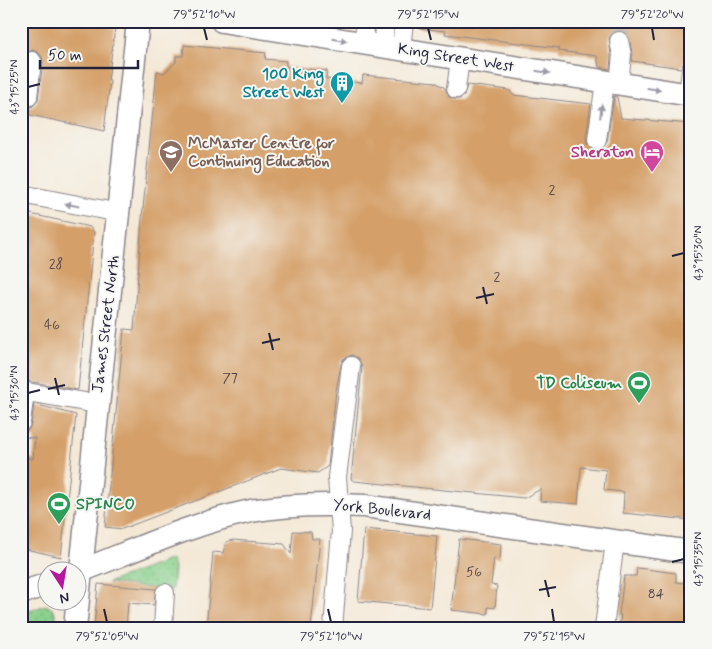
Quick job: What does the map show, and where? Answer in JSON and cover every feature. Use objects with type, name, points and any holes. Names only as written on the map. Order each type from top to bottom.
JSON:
[{"type":"main road","name":"James Street North","points":[[80,562],[120,213],[138,21]]},
{"type":"main road","name":"King Street West","points":[[222,21],[689,94]]},
{"type":"main road","name":"York Boulevard","points":[[88,568],[234,515],[278,507],[319,504],[365,506],[691,552]]},
{"type":"main road","points":[[21,593],[38,587]]},
{"type":"main road","name":"James Street North","points":[[75,628],[76,612]]},
{"type":"street","points":[[366,21],[382,47]]},
{"type":"street","points":[[382,47],[386,21]]},
{"type":"street","points":[[382,47],[404,21]]},
{"type":"street","points":[[597,140],[612,83],[622,55],[619,41]]},
{"type":"street","points":[[456,89],[460,59]]},
{"type":"street","points":[[21,96],[28,97],[32,61]]},
{"type":"street","points":[[689,94],[691,71]]},
{"type":"street","points":[[21,194],[120,213]]},
{"type":"street","points":[[333,628],[341,531],[337,477],[351,366]]},
{"type":"street","points":[[21,422],[23,391],[97,404]]},
{"type":"street","points":[[604,628],[615,541]]},
{"type":"street","points":[[162,628],[165,593]]},
{"type":"green space","points":[[171,559],[174,568],[172,590],[107,583]]},
{"type":"green space","points":[[38,608],[38,612],[55,612],[55,628],[21,628],[21,614]]},
{"type":"building","points":[[21,21],[86,21],[115,28],[104,131],[21,113],[21,106],[32,107],[38,99],[43,62],[39,53],[33,50],[24,54],[21,62]]},
{"type":"building","points":[[420,21],[691,21],[691,61],[683,64],[681,68],[632,61],[629,38],[623,31],[612,33],[609,38],[610,69],[599,67],[597,56],[559,51],[559,48],[445,34],[446,31],[419,28]]},
{"type":"building","points":[[184,45],[266,53],[265,59],[286,61],[286,67],[327,71],[326,79],[362,83],[363,75],[435,82],[445,88],[449,97],[454,99],[460,99],[464,96],[467,85],[509,90],[513,95],[591,104],[586,139],[587,144],[595,150],[601,150],[607,142],[614,96],[617,97],[621,118],[691,124],[691,520],[623,513],[624,492],[604,490],[606,470],[581,467],[578,504],[540,501],[541,489],[524,498],[354,481],[351,479],[362,367],[358,358],[352,355],[343,359],[341,364],[336,391],[328,466],[318,473],[281,468],[122,529],[105,527],[124,329],[134,330],[142,218],[157,71],[164,73],[176,62],[176,56],[183,56]]},
{"type":"building","points":[[21,212],[90,227],[94,232],[78,390],[21,380],[21,269],[23,259],[21,258]]},
{"type":"building","points":[[34,404],[76,415],[61,557],[21,548],[21,504],[25,457],[33,459],[35,438],[22,437],[23,432],[29,429],[31,424]]},
{"type":"building","points":[[364,529],[437,536],[430,608],[358,601]]},
{"type":"building","points":[[293,531],[311,532],[312,539],[320,539],[311,628],[206,628],[213,552],[223,553],[226,542],[233,540],[284,544],[291,554]]},
{"type":"building","points":[[459,539],[501,544],[500,559],[494,558],[491,585],[497,586],[495,608],[488,607],[488,614],[451,610]]},
{"type":"building","points":[[637,568],[676,573],[676,582],[691,584],[688,628],[619,628],[624,576],[636,576]]},
{"type":"building","points":[[98,584],[156,589],[154,605],[128,603],[126,628],[94,628]]},
{"type":"tunnel","points":[[619,41],[621,21]]},
{"type":"place","name":"100 King Street West","points":[[342,104]]},
{"type":"place","name":"McMaster Centre for Continuing Education","points":[[171,173]]},
{"type":"place","name":"Sheraton","points":[[652,173]]},
{"type":"place","name":"TD Coliseum","points":[[639,404]]},
{"type":"place","name":"SPINCO","points":[[59,525]]}]
